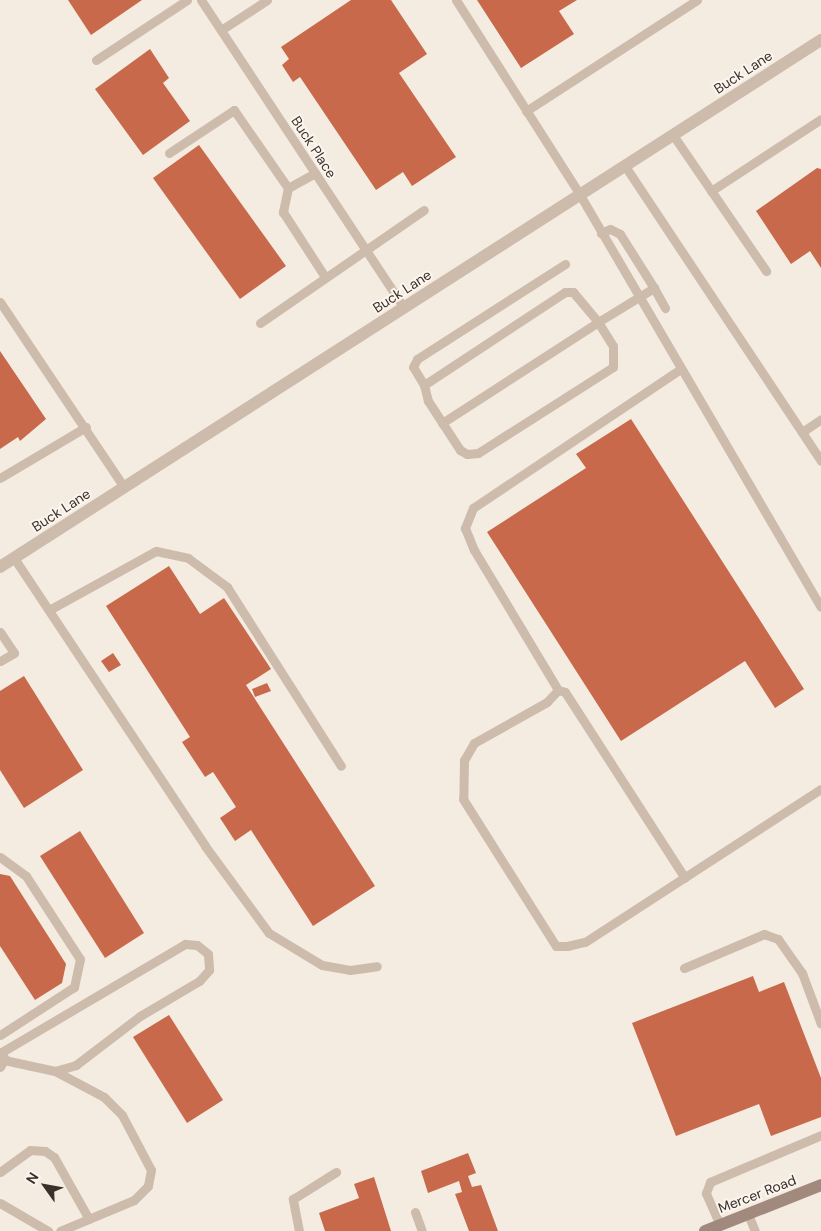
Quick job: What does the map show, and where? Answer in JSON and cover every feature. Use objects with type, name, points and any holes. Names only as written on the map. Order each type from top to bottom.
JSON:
[{"type":"street","name":"Buck Lane","points":[[1,565],[821,40]]},
{"type":"street","name":"Mercer Road","points":[[705,1231],[821,1185]]},
{"type":"lane","points":[[96,60],[187,0]]},
{"type":"lane","name":"Buck Place","points":[[201,0],[404,308]]},
{"type":"lane","points":[[221,30],[267,0]]},
{"type":"lane","points":[[456,0],[580,195],[636,297],[821,607]]},
{"type":"lane","points":[[526,111],[698,0]]},
{"type":"lane","points":[[169,153],[234,110],[288,188],[283,212],[325,278]]},
{"type":"lane","points":[[712,192],[821,119]]},
{"type":"lane","points":[[673,135],[766,271]]},
{"type":"lane","points":[[625,166],[821,461]]},
{"type":"lane","points":[[288,188],[315,173]]},
{"type":"lane","points":[[260,323],[424,210]]},
{"type":"lane","points":[[601,233],[610,229],[620,234],[665,308]]},
{"type":"lane","points":[[424,385],[565,292],[573,292],[598,322],[616,362],[605,372],[478,453],[460,450],[442,423],[413,367],[417,359],[565,264]]},
{"type":"lane","points":[[442,423],[636,297],[654,288]]},
{"type":"lane","points":[[0,302],[86,427],[124,487]]},
{"type":"lane","points":[[679,370],[472,508],[465,528],[558,690],[566,692],[685,878]]},
{"type":"lane","points":[[802,432],[821,419]]},
{"type":"lane","points":[[0,478],[86,427]]},
{"type":"lane","points":[[49,610],[156,551],[188,558],[227,587],[342,766]]},
{"type":"lane","points":[[14,558],[205,846],[269,933],[322,965],[350,970],[377,966]]},
{"type":"lane","points":[[0,632],[14,653],[0,662]]},
{"type":"lane","points":[[558,690],[547,702],[474,742],[464,760],[463,799],[556,946],[585,942],[821,789]]},
{"type":"lane","points":[[0,857],[26,876],[80,959],[74,987],[0,1035]]},
{"type":"lane","points":[[684,968],[764,934],[778,939],[802,973],[821,1024]]},
{"type":"lane","points":[[1,1058],[184,944],[197,945],[208,954],[209,970],[199,981],[140,1016],[76,1065],[56,1072]]},
{"type":"lane","points":[[1,1058],[56,1072],[104,1097],[122,1116],[151,1170],[148,1186],[134,1200],[60,1231]]},
{"type":"lane","points":[[720,1225],[706,1193],[710,1182],[821,1135]]},
{"type":"lane","points":[[1,1169],[30,1150],[45,1151],[54,1157],[90,1219]]},
{"type":"lane","points":[[299,1231],[293,1199],[336,1172]]},
{"type":"lane","points":[[0,1203],[48,1231]]},
{"type":"lane","points":[[415,1212],[422,1231]]},
{"type":"lane","points":[[748,1214],[755,1231]]},
{"type":"building","points":[[68,0],[142,0],[91,35]]},
{"type":"building","points":[[351,0],[391,0],[427,54],[399,73],[456,157],[412,186],[403,172],[376,190],[300,77],[293,82],[282,65],[289,59],[281,47]]},
{"type":"building","points":[[477,0],[577,0],[559,11],[574,34],[521,68]]},
{"type":"building","points":[[150,49],[169,78],[163,83],[190,121],[143,155],[95,89]]},
{"type":"building","points":[[199,145],[286,266],[240,299],[153,178]]},
{"type":"building","points":[[817,168],[821,169],[821,268],[810,251],[791,264],[756,211]]},
{"type":"building","points":[[0,351],[46,419],[20,441],[18,437],[0,449]]},
{"type":"building","points":[[631,419],[804,689],[775,708],[745,661],[621,741],[487,532],[586,468],[576,454]]},
{"type":"building","points":[[169,566],[200,614],[224,598],[271,669],[246,685],[375,886],[313,926],[251,830],[235,841],[220,818],[236,807],[213,772],[205,777],[182,742],[190,737],[106,606]]},
{"type":"building","points":[[113,653],[121,665],[109,672],[101,661]]},
{"type":"building","points":[[24,676],[83,770],[24,808],[0,770],[0,691]]},
{"type":"building","points":[[267,683],[271,691],[255,697],[252,689]]},
{"type":"building","points":[[80,831],[144,933],[105,958],[40,856]]},
{"type":"building","points":[[0,874],[10,876],[66,964],[62,983],[35,1000],[0,946]]},
{"type":"building","points":[[753,976],[759,992],[784,982],[821,1078],[821,1117],[771,1136],[759,1104],[676,1136],[632,1023]]},
{"type":"building","points":[[169,1015],[223,1100],[187,1123],[133,1037]]},
{"type":"building","points":[[468,1153],[476,1173],[468,1176],[472,1187],[481,1185],[498,1231],[469,1231],[455,1194],[462,1192],[459,1181],[428,1193],[421,1171]]},
{"type":"building","points":[[374,1177],[391,1231],[325,1231],[319,1213],[359,1198],[354,1184]]}]
